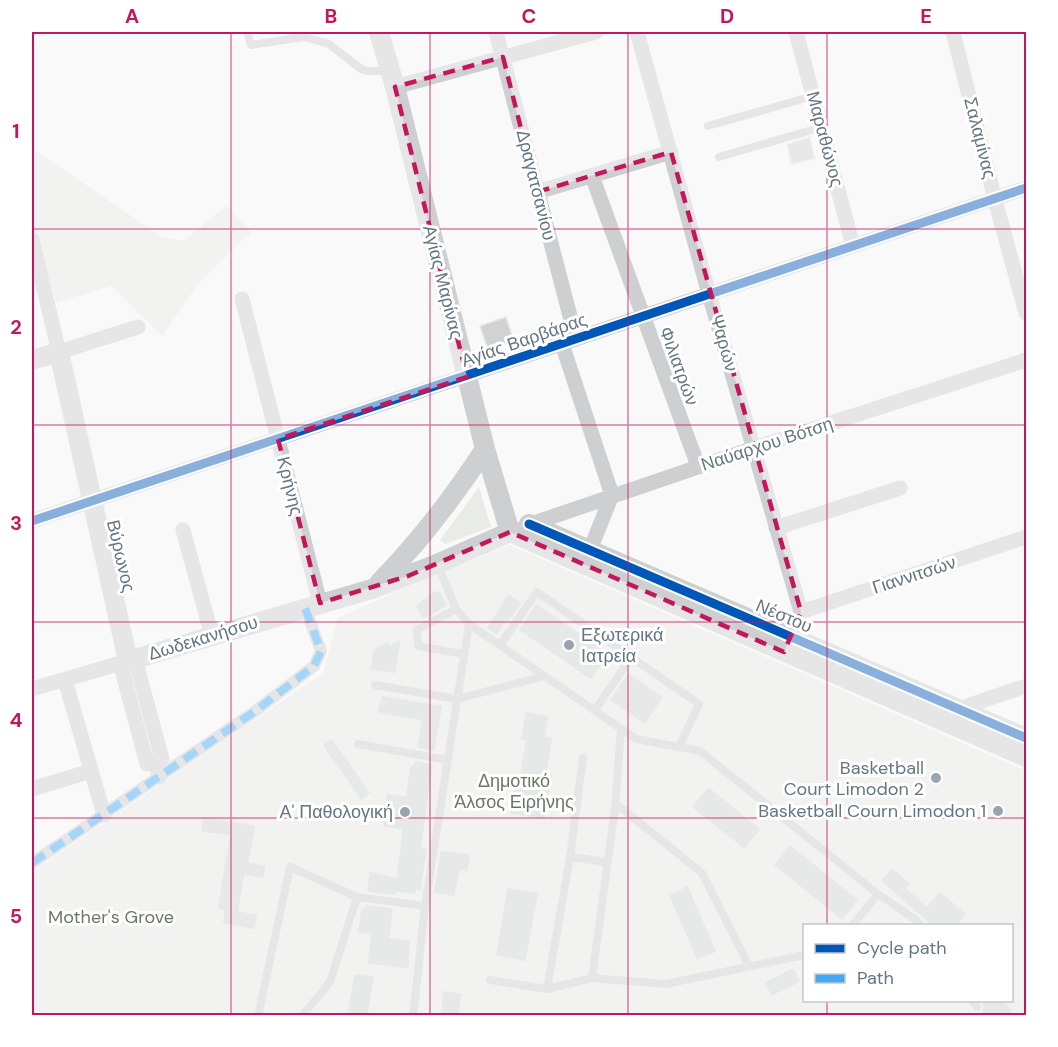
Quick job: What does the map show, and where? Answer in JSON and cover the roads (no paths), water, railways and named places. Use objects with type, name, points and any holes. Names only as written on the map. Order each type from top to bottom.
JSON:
[{"type":"street","name":"Αγίας Μαρίνας","points":[[379,32],[393,79],[485,449],[510,532]]},
{"type":"street","name":"Δραγατσανίου","points":[[496,32],[537,192],[569,342],[612,495]]},
{"type":"street","points":[[393,79],[503,57],[596,32]]},
{"type":"street","name":"Ψαρών","points":[[637,32],[709,294],[801,612]]},
{"type":"street","name":"Μαραθώνος","points":[[796,32],[854,246]]},
{"type":"street","name":"Σαλαμίνας","points":[[953,32],[1026,313]]},
{"type":"street","points":[[537,192],[671,152]]},
{"type":"street","name":"Φιλιατρών","points":[[592,176],[698,466]]},
{"type":"street","name":"Αγίας Βαρβάρας","points":[[32,521],[1026,188]]},
{"type":"street","name":"Βύρωνος","points":[[32,240],[128,661],[162,759],[155,761],[159,777]]},
{"type":"street","name":"Κρήνης","points":[[242,299],[278,439],[313,605]]},
{"type":"street","points":[[32,360],[138,327]]},
{"type":"street","name":"Ναύαρχου Βότση","points":[[510,532],[698,466],[1026,360]]},
{"type":"street","points":[[375,588],[440,514],[485,449]]},
{"type":"street","points":[[776,528],[900,488]]},
{"type":"street","points":[[590,550],[612,495]]},
{"type":"street","name":"Νέστου","points":[[529,524],[590,550],[787,644]]},
{"type":"street","points":[[183,530],[212,636]]},
{"type":"street","name":"Δωδεκανήσου","points":[[32,689],[375,588],[510,532]]},
{"type":"street","name":"Νέστου","points":[[510,532],[787,644],[955,717],[1026,757]]},
{"type":"street","name":"Γιαννιτσών","points":[[801,612],[1026,537]]},
{"type":"street","points":[[32,864],[254,712],[314,666],[321,651],[313,605]]},
{"type":"street","points":[[787,644],[801,612]]},
{"type":"street","points":[[65,680],[104,814]]},
{"type":"street","points":[[955,717],[1026,686]]},
{"type":"street","name":"Νέστου","points":[[955,717],[1026,738]]},
{"type":"street","points":[[32,789],[91,771]]},
{"type":"lane","points":[[247,32],[251,45],[304,37],[321,40],[338,50],[361,69],[393,79]]},
{"type":"lane","points":[[319,32],[321,40]]},
{"type":"lane","points":[[708,126],[813,96]]},
{"type":"lane","points":[[719,157],[822,127]]},
{"type":"lane","points":[[437,564],[456,609],[469,624],[636,739],[700,751],[919,924]]},
{"type":"lane","points":[[500,645],[537,592],[699,704],[679,747]]},
{"type":"lane","points":[[456,609],[417,630],[418,646],[464,654]]},
{"type":"lane","points":[[413,1016],[425,906],[469,624]]},
{"type":"lane","points":[[595,710],[632,656]]},
{"type":"lane","points":[[375,685],[457,699],[544,676]]},
{"type":"lane","points":[[592,978],[615,803],[621,729]]},
{"type":"lane","points":[[358,744],[447,760]]},
{"type":"lane","points":[[547,989],[570,857],[583,758]]},
{"type":"lane","points":[[615,803],[702,873],[749,966]]},
{"type":"lane","points":[[570,857],[607,862]]},
{"type":"lane","points":[[258,1016],[290,867],[357,897],[425,906]]},
{"type":"lane","points":[[854,924],[878,894]]},
{"type":"lane","points":[[302,1016],[330,982],[357,897]]},
{"type":"lane","points":[[490,980],[547,989],[592,978],[666,984],[803,955]]},
{"type":"place","name":"Εξωτερικά Ιατρεία","points":[[569,645]]},
{"type":"place","name":"Basketball Court Limodon 2","points":[[936,778]]},
{"type":"place","name":"Basketball Courn Limodon 1","points":[[998,811]]},
{"type":"place","name":"Α' Παθολογική","points":[[405,812]]},
{"type":"park label","name":"Δημοτικό Άλσος Ειρήνης","points":[[514,791]]},
{"type":"park label","name":"Mother's Grove","points":[[111,917]]}]
